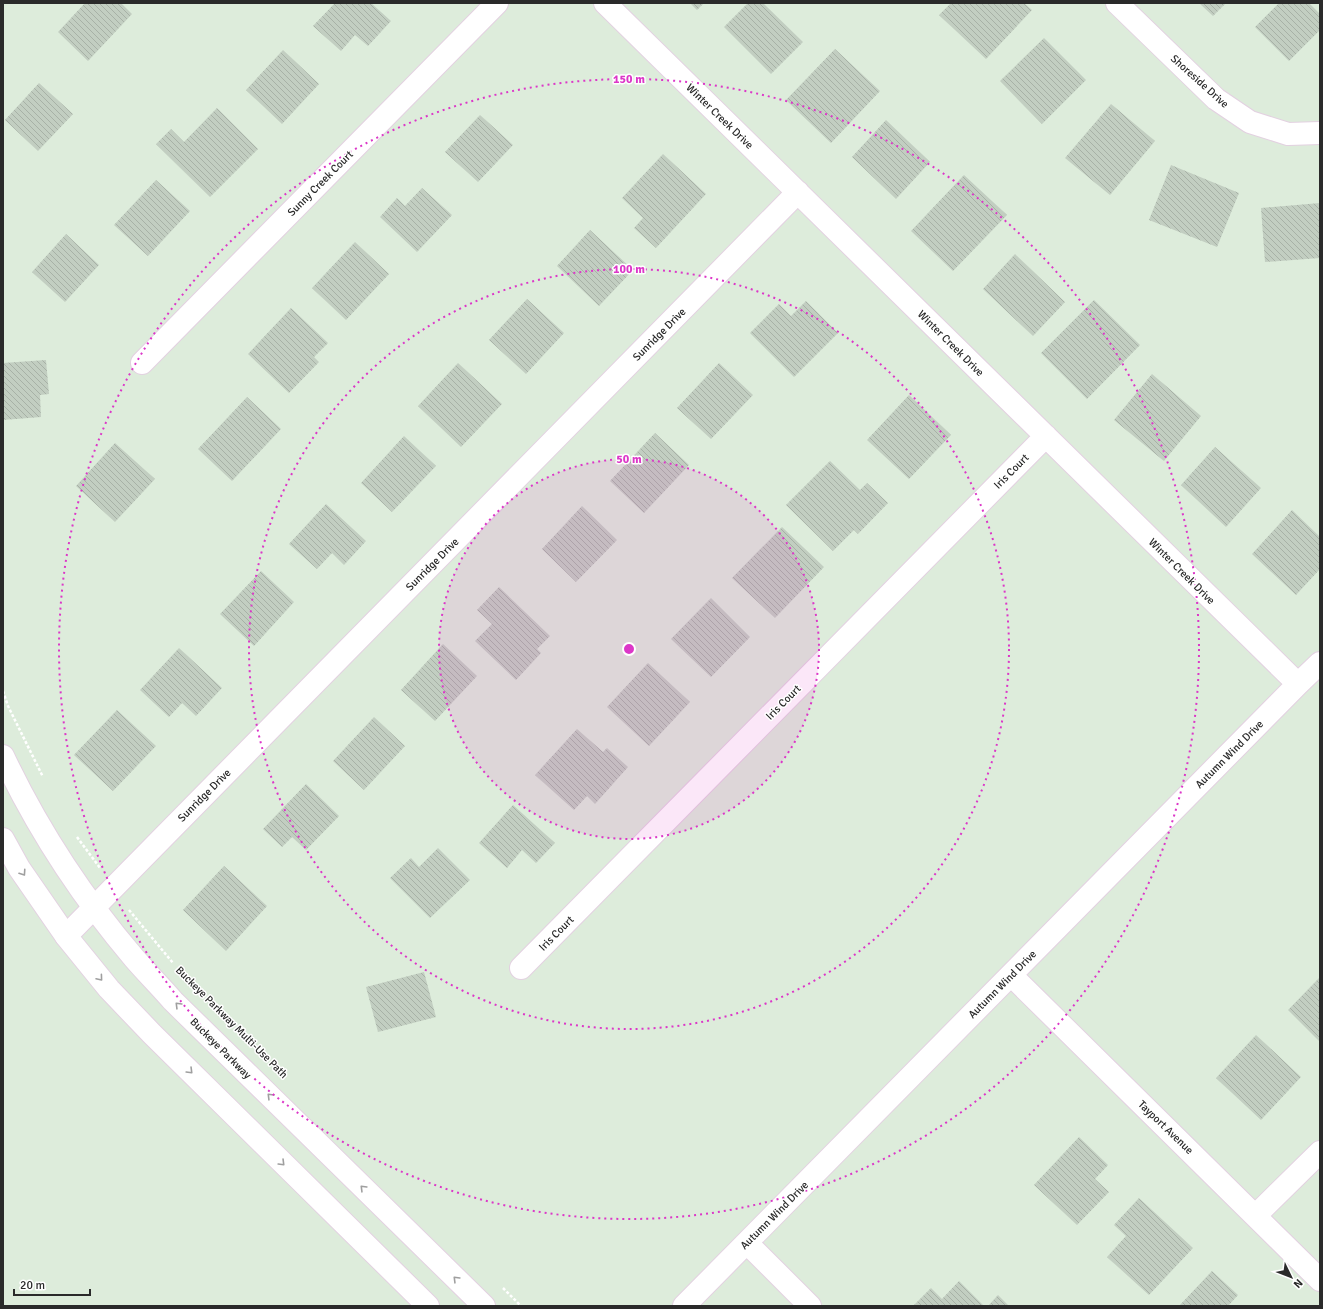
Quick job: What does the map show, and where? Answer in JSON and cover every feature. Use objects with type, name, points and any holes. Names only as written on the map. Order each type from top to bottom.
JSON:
[{"type":"street","name":"Sunny Creek Court","points":[[142,363],[497,3]]},
{"type":"street","name":"Winter Creek Drive","points":[[605,3],[1298,684]]},
{"type":"street","name":"Shoreside Drive","points":[[1117,3],[1216,99],[1250,122],[1288,134],[1320,133]]},
{"type":"street","name":"Sunridge Drive","points":[[66,936],[798,192]]},
{"type":"street","name":"Iris Court","points":[[521,968],[1046,436]]},
{"type":"street","name":"Autumn Wind Drive","points":[[684,1306],[1320,663]]},
{"type":"street","name":"Buckeye Parkway","points":[[3,756],[19,789],[54,849],[94,908],[134,958],[173,1001],[484,1306]]},
{"type":"street","points":[[3,839],[19,868],[66,936],[109,989],[152,1034],[428,1306]]},
{"type":"street","name":"Tayport Avenue","points":[[1011,975],[1256,1215],[1320,1280]]},
{"type":"street","points":[[1256,1215],[1320,1152]]},
{"type":"street","points":[[747,1243],[810,1306]]},
{"type":"path","points":[[3,691],[8,706],[46,783]]},
{"type":"path","name":"Buckeye Parkway Multi-Use Path","points":[[76,835],[114,887],[128,910],[176,966]]},
{"type":"path","points":[[498,1284],[521,1306]]},
{"type":"building","points":[[85,3],[121,3],[132,14],[88,61],[58,32]]},
{"type":"building","points":[[335,3],[371,3],[391,21],[368,46],[355,35],[341,51],[313,26]]},
{"type":"building","points":[[690,3],[704,3],[697,10]]},
{"type":"building","points":[[748,3],[763,3],[803,42],[771,74],[724,27]]},
{"type":"building","points":[[951,3],[1024,3],[1032,10],[986,59],[939,15]]},
{"type":"building","points":[[1199,3],[1226,3],[1213,16]]},
{"type":"building","points":[[1279,3],[1309,3],[1320,14],[1320,30],[1289,61],[1255,27]]},
{"type":"building","points":[[1044,38],[1086,80],[1042,124],[1000,81]]},
{"type":"building","points":[[835,49],[880,91],[831,143],[786,100]]},
{"type":"building","points":[[283,50],[319,84],[282,124],[246,90]]},
{"type":"building","points":[[39,83],[73,114],[38,151],[5,120]]},
{"type":"building","points":[[1111,104],[1155,141],[1110,195],[1065,158]]},
{"type":"building","points":[[217,108],[258,149],[210,197],[156,144],[171,129],[184,142]]},
{"type":"building","points":[[480,115],[513,145],[478,182],[445,152]]},
{"type":"building","points":[[886,120],[930,162],[896,199],[852,157]]},
{"type":"building","points":[[663,154],[706,194],[656,248],[634,228],[643,218],[622,198]]},
{"type":"building","points":[[1171,165],[1239,193],[1217,247],[1149,220]]},
{"type":"building","points":[[964,175],[1007,215],[953,271],[911,231]]},
{"type":"building","points":[[156,180],[190,211],[148,256],[114,225]]},
{"type":"building","points":[[422,188],[452,215],[417,252],[380,217],[397,198],[405,206]]},
{"type":"building","points":[[1320,203],[1320,258],[1265,262],[1261,208]]},
{"type":"building","points":[[590,230],[633,270],[599,306],[557,266]]},
{"type":"building","points":[[66,234],[99,265],[65,302],[32,272]]},
{"type":"building","points":[[355,242],[389,274],[346,320],[312,288]]},
{"type":"building","points":[[1015,254],[1065,302],[1033,336],[983,289]]},
{"type":"building","points":[[527,299],[564,333],[526,374],[489,340]]},
{"type":"building","points":[[1094,300],[1140,345],[1087,399],[1041,353]]},
{"type":"building","points":[[806,301],[838,333],[794,377],[750,333],[779,304],[791,316]]},
{"type":"building","points":[[291,308],[328,343],[314,357],[319,362],[289,393],[248,354]]},
{"type":"building","points":[[46,360],[49,394],[40,395],[41,417],[3,420],[3,363]]},
{"type":"building","points":[[458,363],[502,404],[461,447],[418,406]]},
{"type":"building","points":[[719,363],[753,395],[711,439],[677,408]]},
{"type":"building","points":[[1152,374],[1201,416],[1164,461],[1114,420]]},
{"type":"building","points":[[909,395],[951,435],[909,479],[867,440]]},
{"type":"building","points":[[247,397],[281,429],[232,481],[198,449]]},
{"type":"building","points":[[655,433],[689,465],[644,513],[610,481]]},
{"type":"building","points":[[404,436],[436,466],[392,512],[361,483]]},
{"type":"building","points":[[115,443],[155,479],[115,522],[76,486]]},
{"type":"building","points":[[1215,447],[1261,488],[1226,527],[1181,485]]},
{"type":"building","points":[[830,461],[860,490],[867,483],[888,503],[858,534],[854,530],[833,551],[786,505]]},
{"type":"building","points":[[326,504],[366,541],[344,565],[332,553],[317,569],[289,544]]},
{"type":"building","points":[[582,506],[617,540],[576,582],[542,549]]},
{"type":"building","points":[[1292,510],[1320,537],[1320,569],[1296,595],[1252,554]]},
{"type":"building","points":[[782,527],[824,567],[775,618],[732,578]]},
{"type":"building","points":[[261,571],[294,602],[254,646],[220,614]]},
{"type":"building","points":[[499,587],[550,636],[537,649],[541,653],[516,680],[475,641],[492,624],[477,610]]},
{"type":"building","points":[[711,598],[750,637],[711,677],[671,639]]},
{"type":"building","points":[[443,644],[477,676],[435,721],[401,690]]},
{"type":"building","points":[[179,648],[222,688],[196,716],[182,703],[169,717],[140,690]]},
{"type":"building","points":[[648,663],[690,702],[649,746],[607,707]]},
{"type":"building","points":[[117,710],[156,746],[113,791],[74,755]]},
{"type":"building","points":[[374,717],[405,746],[364,790],[333,761]]},
{"type":"building","points":[[577,729],[603,752],[607,748],[628,767],[595,804],[587,796],[574,810],[535,775]]},
{"type":"building","points":[[306,784],[339,816],[306,850],[292,837],[282,847],[263,829]]},
{"type":"building","points":[[513,805],[555,843],[536,863],[522,850],[507,868],[479,843]]},
{"type":"building","points":[[438,848],[470,880],[430,918],[390,878],[411,858],[419,867]]},
{"type":"building","points":[[224,866],[267,906],[226,951],[183,910]]},
{"type":"building","points":[[424,972],[436,1017],[378,1032],[366,987]]},
{"type":"building","points":[[1320,977],[1320,1042],[1288,1010]]},
{"type":"building","points":[[1256,1035],[1301,1077],[1261,1120],[1216,1078]]},
{"type":"building","points":[[1079,1137],[1108,1165],[1095,1179],[1109,1192],[1077,1225],[1034,1185]]},
{"type":"building","points":[[1139,1198],[1193,1248],[1149,1295],[1107,1257],[1126,1236],[1114,1225]]},
{"type":"building","points":[[1212,1271],[1238,1295],[1228,1306],[1179,1306]]},
{"type":"building","points":[[959,1281],[984,1306],[913,1306],[931,1288],[942,1299]]},
{"type":"building","points":[[998,1295],[1009,1306],[988,1306]]}]
